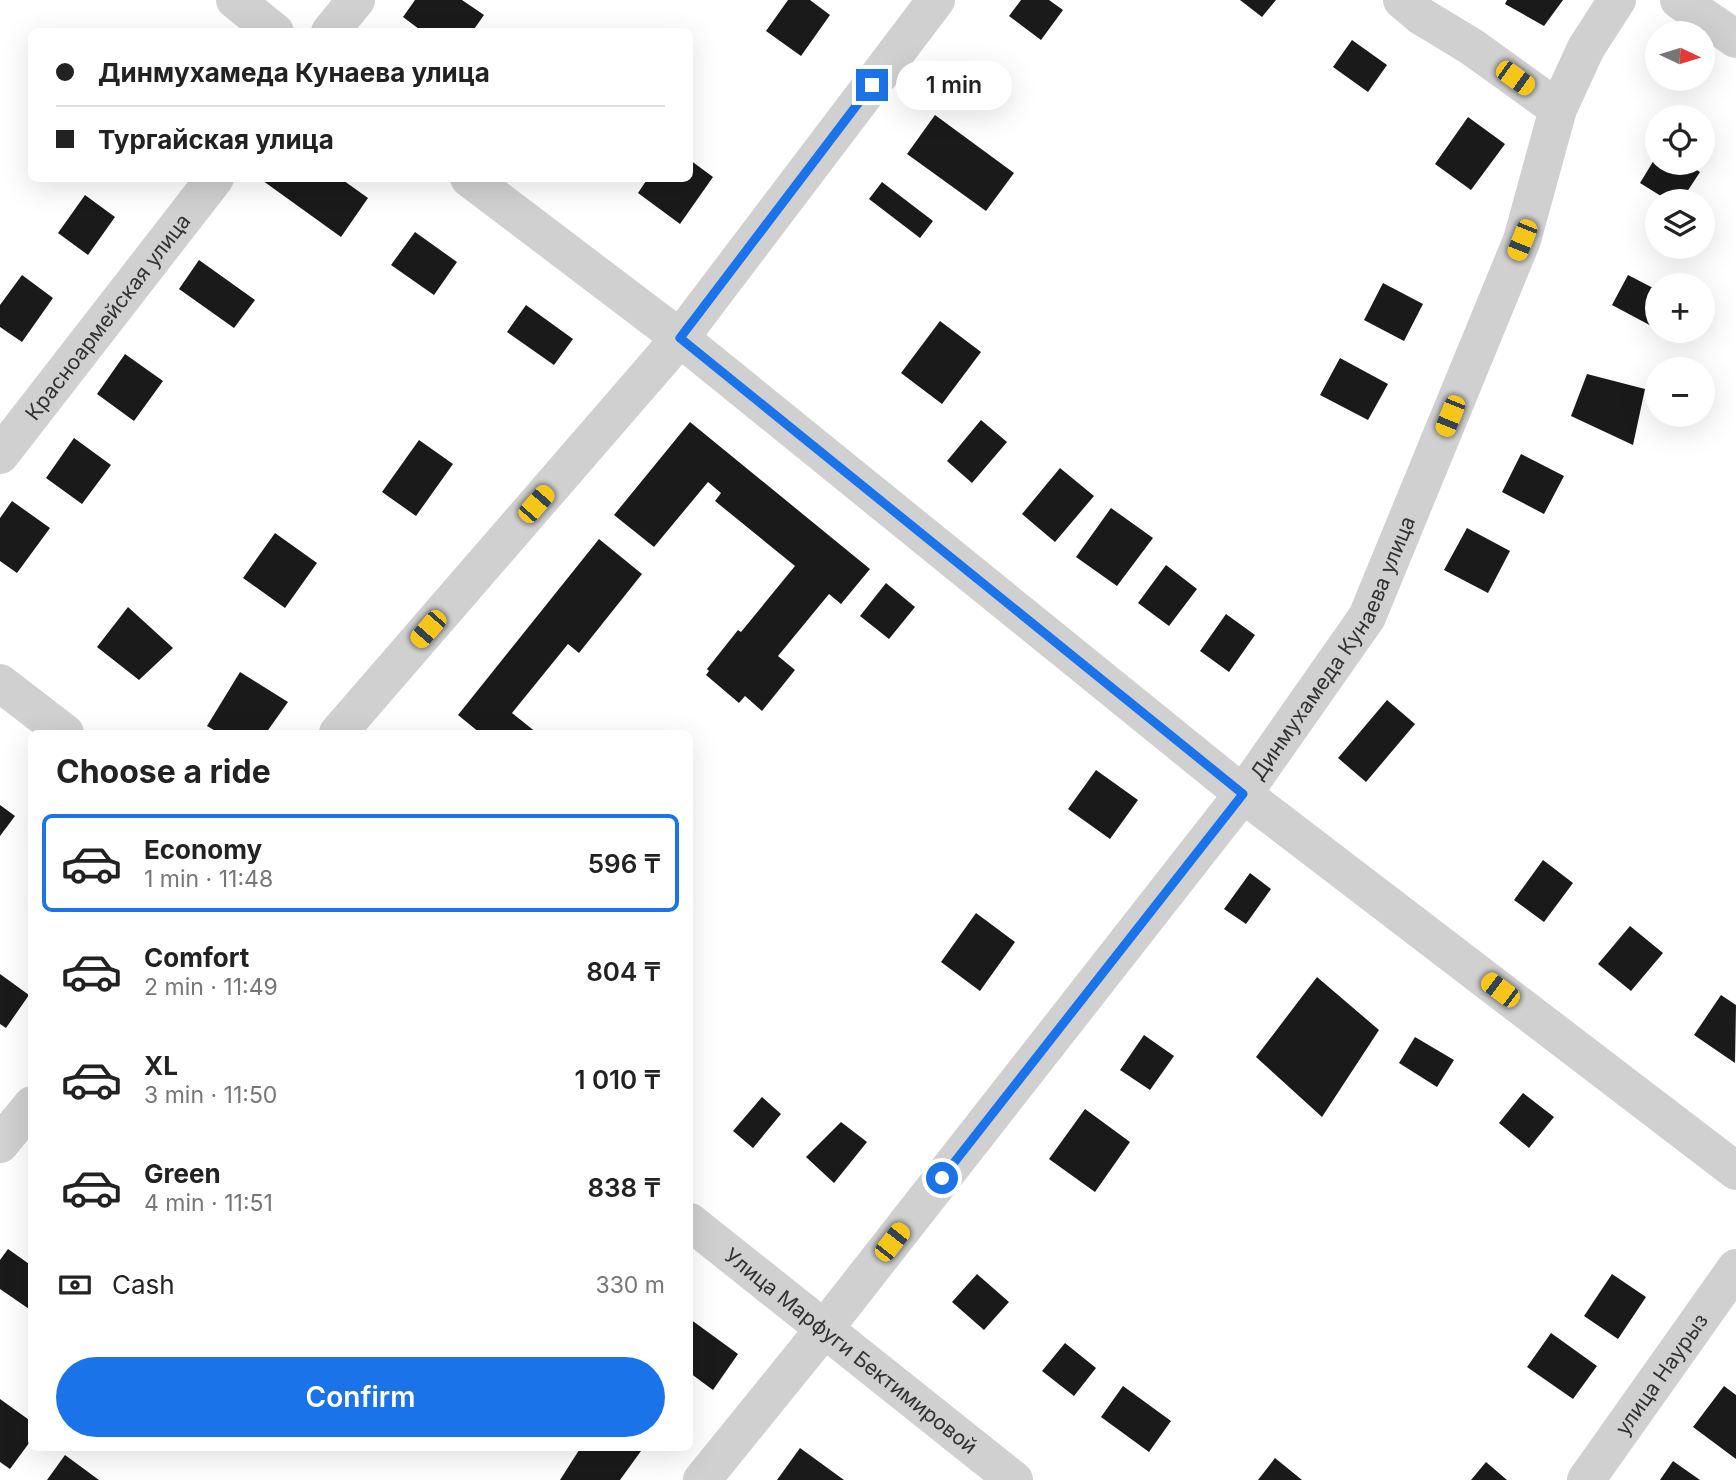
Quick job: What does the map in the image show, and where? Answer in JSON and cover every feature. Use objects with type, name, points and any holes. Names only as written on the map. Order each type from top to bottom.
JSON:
[{"type":"street","points":[[234,0],[270,28]]},
{"type":"street","points":[[333,28],[356,0]]},
{"type":"street","points":[[341,730],[680,338],[936,0]]},
{"type":"street","points":[[1402,0],[1421,16],[1472,47],[1558,109]]},
{"type":"street","name":"Динмухамеда Кунаева улица","points":[[702,1480],[825,1328],[1243,794],[1367,617],[1522,240],[1558,109],[1586,48],[1617,0]]},
{"type":"street","points":[[1679,0],[1736,39]]},
{"type":"street","name":"Красноармейская улица","points":[[0,455],[212,182]]},
{"type":"street","points":[[474,182],[680,338],[1243,794],[1736,1171]]},
{"type":"street","points":[[0,683],[61,730]]},
{"type":"street","points":[[0,1144],[28,1110]]},
{"type":"street","name":"Улица Марфуги Бектимировой","points":[[693,1224],[1014,1480]]},
{"type":"street","name":"улица Наурыз","points":[[1586,1480],[1736,1268]]},
{"type":"building","points":[[415,0],[462,0],[484,15],[475,28],[418,28],[403,17]]},
{"type":"building","points":[[788,0],[810,0],[830,15],[801,56],[766,31]]},
{"type":"building","points":[[1021,0],[1049,0],[1063,10],[1041,40],[1009,16]]},
{"type":"building","points":[[1240,0],[1276,0],[1262,17]]},
{"type":"building","points":[[1507,0],[1563,0],[1544,26],[1505,4]]},
{"type":"building","points":[[1352,40],[1387,65],[1368,92],[1333,67]]},
{"type":"building","points":[[935,115],[1014,173],[986,211],[907,154]]},
{"type":"building","points":[[1468,117],[1505,144],[1471,190],[1435,164]]},
{"type":"building","points":[[693,162],[713,177],[680,224],[638,193],[645,182],[693,182]]},
{"type":"building","points":[[1645,175],[1698,175],[1689,189],[1650,189],[1640,183]]},
{"type":"building","points":[[265,182],[346,182],[368,198],[341,237]]},
{"type":"building","points":[[882,182],[933,221],[920,238],[869,199]]},
{"type":"building","points":[[85,195],[115,217],[88,255],[58,233]]},
{"type":"building","points":[[415,232],[457,262],[434,295],[391,265]]},
{"type":"building","points":[[199,260],[255,300],[234,328],[179,289]]},
{"type":"building","points":[[22,275],[53,298],[22,342],[0,327],[0,305]]},
{"type":"building","points":[[1628,275],[1645,284],[1645,323],[1612,305]]},
{"type":"building","points":[[1383,283],[1423,304],[1404,341],[1364,320]]},
{"type":"building","points":[[526,305],[573,339],[554,365],[507,332]]},
{"type":"building","points":[[940,321],[981,352],[942,404],[901,373]]},
{"type":"building","points":[[125,354],[163,381],[134,421],[97,394]]},
{"type":"building","points":[[1340,358],[1388,384],[1368,420],[1320,395]]},
{"type":"building","points":[[1587,374],[1645,389],[1633,445],[1571,416]]},
{"type":"building","points":[[981,420],[1007,442],[972,483],[947,461]]},
{"type":"building","points":[[690,422],[870,569],[841,604],[829,594],[778,656],[795,670],[762,711],[745,696],[739,703],[706,675],[709,671],[707,669],[795,566],[715,501],[721,493],[708,482],[654,547],[614,515]]},
{"type":"building","points":[[74,438],[111,465],[82,504],[46,478]]},
{"type":"building","points":[[419,440],[453,464],[416,516],[382,492]]},
{"type":"building","points":[[1521,454],[1564,476],[1544,514],[1502,492]]},
{"type":"building","points":[[1060,468],[1094,496],[1055,542],[1022,514]]},
{"type":"building","points":[[12,501],[50,528],[17,573],[0,561],[0,518]]},
{"type":"building","points":[[1111,508],[1153,538],[1117,586],[1076,557]]},
{"type":"building","points":[[1467,528],[1510,551],[1488,593],[1444,570]]},
{"type":"building","points":[[275,533],[317,563],[285,608],[243,578]]},
{"type":"building","points":[[599,539],[642,574],[579,653],[568,644],[512,713],[533,730],[476,730],[458,715]]},
{"type":"building","points":[[1166,565],[1197,589],[1169,626],[1138,603]]},
{"type":"building","points":[[886,583],[915,607],[889,639],[860,616]]},
{"type":"building","points":[[128,607],[173,648],[139,680],[97,647]]},
{"type":"building","points":[[1226,614],[1255,635],[1229,672],[1200,651]]},
{"type":"building","points":[[240,672],[288,702],[268,730],[214,730],[207,726]]},
{"type":"building","points":[[1387,700],[1415,724],[1366,782],[1338,758]]},
{"type":"building","points":[[1096,770],[1138,800],[1110,839],[1068,809]]},
{"type":"building","points":[[0,805],[15,816],[0,836]]},
{"type":"building","points":[[1543,860],[1573,883],[1544,922],[1514,900]]},
{"type":"building","points":[[1250,873],[1271,889],[1246,924],[1224,909]]},
{"type":"building","points":[[976,913],[1015,942],[980,991],[941,962]]},
{"type":"building","points":[[1630,926],[1663,953],[1631,991],[1598,964]]},
{"type":"building","points":[[0,974],[28,996],[6,1028],[0,1024]]},
{"type":"building","points":[[1317,977],[1379,1030],[1322,1117],[1256,1057]]},
{"type":"building","points":[[1721,995],[1736,1005],[1735,1063],[1694,1035]]},
{"type":"building","points":[[1144,1035],[1174,1056],[1150,1090],[1120,1070]]},
{"type":"building","points":[[1415,1037],[1454,1060],[1437,1087],[1399,1063]]},
{"type":"building","points":[[1523,1093],[1554,1117],[1529,1148],[1499,1123]]},
{"type":"building","points":[[762,1097],[781,1114],[753,1148],[733,1131]]},
{"type":"building","points":[[1085,1109],[1130,1142],[1095,1192],[1049,1159]]},
{"type":"building","points":[[841,1122],[867,1142],[834,1183],[806,1157]]},
{"type":"building","points":[[8,1249],[28,1263],[28,1308],[0,1289],[0,1260]]},
{"type":"building","points":[[977,1274],[1009,1302],[984,1330],[952,1302]]},
{"type":"building","points":[[1612,1274],[1646,1297],[1618,1339],[1584,1316]]},
{"type":"building","points":[[693,1321],[738,1354],[713,1390],[693,1375]]},
{"type":"building","points":[[1551,1333],[1597,1366],[1573,1399],[1527,1367]]},
{"type":"building","points":[[1065,1343],[1096,1368],[1074,1396],[1042,1371]]},
{"type":"building","points":[[1123,1386],[1171,1421],[1149,1452],[1101,1417]]},
{"type":"building","points":[[1724,1386],[1736,1395],[1736,1459],[1693,1427]]},
{"type":"building","points":[[0,1399],[28,1419],[28,1444],[10,1469],[0,1462]]},
{"type":"building","points":[[800,1448],[844,1480],[777,1480]]},
{"type":"building","points":[[578,1451],[641,1451],[620,1480],[560,1480]]},
{"type":"building","points":[[65,1455],[99,1480],[47,1480]]},
{"type":"building","points":[[1275,1458],[1302,1480],[1258,1480]]},
{"type":"building","points":[[1673,1461],[1700,1480],[1660,1480]]},
{"type":"building","points":[[1486,1462],[1507,1480],[1471,1480]]},
{"type":"route","points":[[872,85],[680,338],[1243,794],[942,1178]]}]
